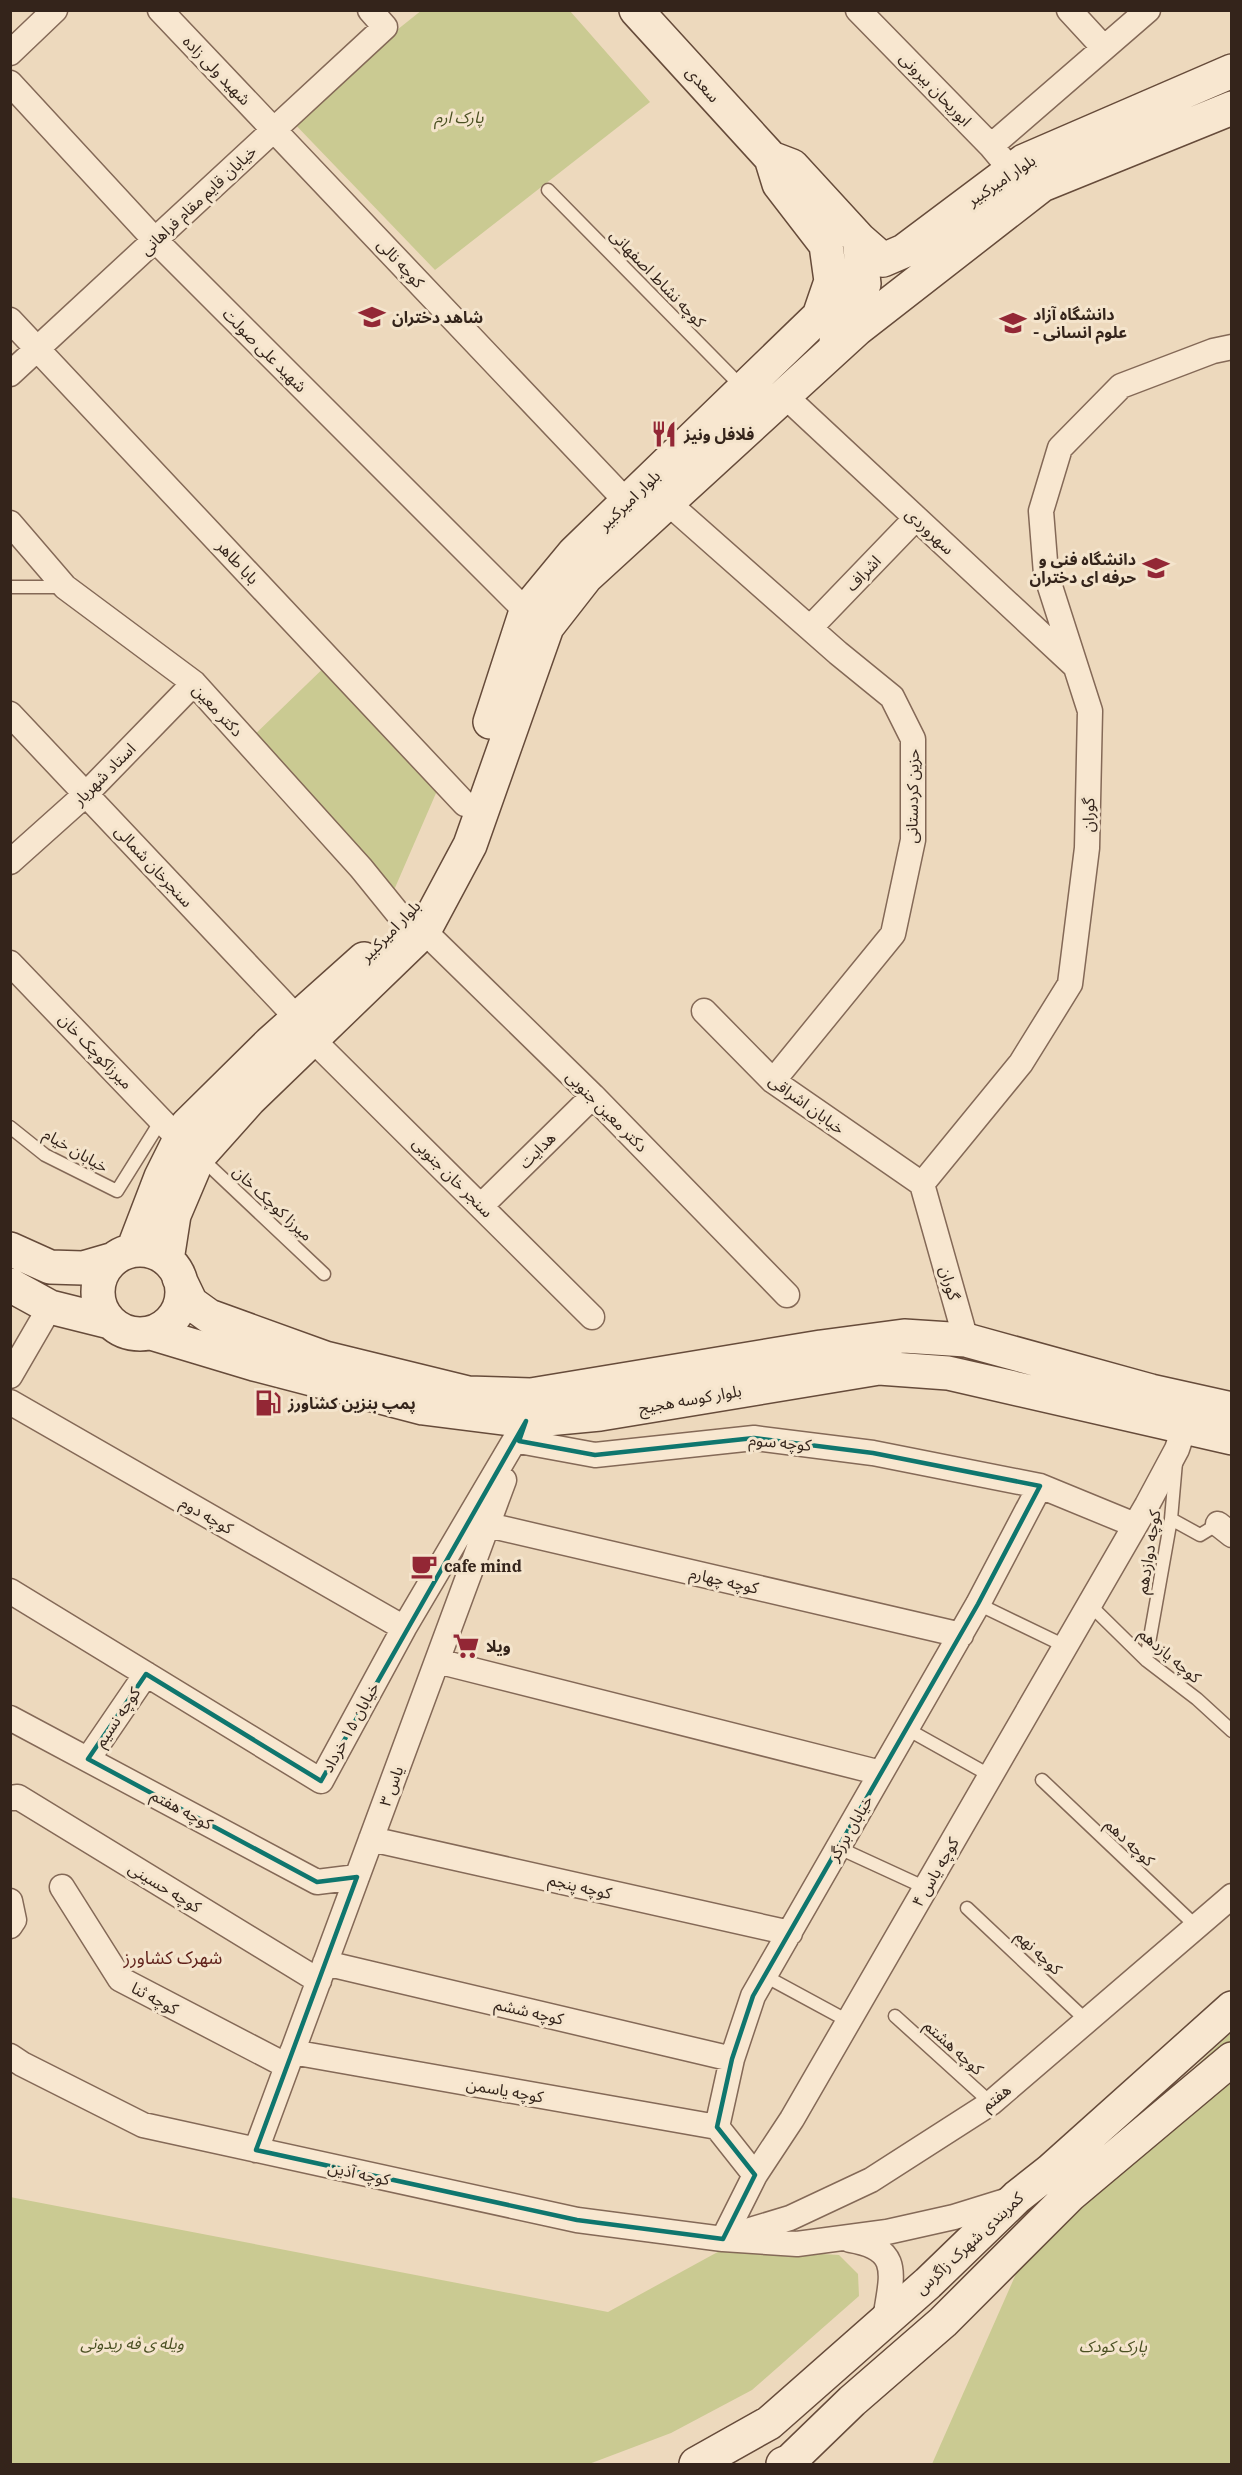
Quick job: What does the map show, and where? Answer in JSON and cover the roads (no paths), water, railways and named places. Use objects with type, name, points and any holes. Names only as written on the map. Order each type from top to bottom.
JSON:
[{"type":"street","points":[[10,53],[55,10]]},
{"type":"street","name":"شهید ولی زاده","points":[[160,10],[275,129]]},
{"type":"street","name":"سعدی","points":[[636,10],[771,158]]},
{"type":"street","name":"ابوریحان بیرونی","points":[[858,10],[1001,158]]},
{"type":"street","points":[[1069,10],[1104,48]]},
{"type":"street","points":[[1001,158],[1104,48],[1148,10]]},
{"type":"street","name":"خیابان قایم مقام فراهانی","points":[[10,374],[275,129],[378,19]]},
{"type":"street","name":"بلوار امیرکبیر","points":[[771,158],[792,166],[859,240],[883,260],[904,251],[1001,158],[1024,161],[1232,71]]},
{"type":"street","name":"شهید علی صولت","points":[[10,83],[155,240],[537,619]]},
{"type":"street","name":"بلوار امیرکبیر","points":[[123,1254],[188,1125],[200,1111],[305,1029],[414,926],[470,845],[537,619],[857,329],[1042,185],[1232,108]]},
{"type":"street","name":"کوچه نالی","points":[[275,129],[627,502]]},
{"type":"street","name":"بلوار امیرکبیر","points":[[414,926],[422,900],[465,804],[537,619],[574,553],[819,316],[831,281],[826,245],[779,184],[771,158]]},
{"type":"street","points":[[831,352],[864,285],[859,240]]},
{"type":"street","name":"بابا طاهر","points":[[10,320],[465,804]]},
{"type":"street","name":"گوران","points":[[966,1340],[922,1184],[1021,1063],[1070,984],[1087,849],[1090,711],[1046,574],[1041,511],[1060,448],[1121,386],[1232,346]]},
{"type":"street","name":"سهروردی","points":[[784,395],[1076,667]]},
{"type":"street","name":"حزین کردستانی","points":[[667,502],[892,697],[913,739],[913,840],[893,934],[773,1081]]},
{"type":"street","name":"اشراف","points":[[810,628],[916,518]]},
{"type":"street","name":"دکتر معین","points":[[10,523],[65,587],[194,682],[414,926]]},
{"type":"street","name":"استاد شهریار","points":[[10,862],[86,794],[194,682]]},
{"type":"street","name":"سنجرخان شمالی","points":[[10,714],[305,1029]]},
{"type":"street","name":"دکتر معین جنوبی","points":[[414,926],[592,1096],[787,1294]]},
{"type":"street","name":"میرزاکوچک خان","points":[[10,963],[180,1138]]},
{"type":"street","name":"خیابان اشراقی","points":[[704,1011],[773,1081],[922,1184]]},
{"type":"street","name":"سنجر خان جنوبی","points":[[305,1029],[592,1317]]},
{"type":"street","name":"هدایت","points":[[482,1205],[592,1096]]},
{"type":"street","name":"بلوار امیرکبیر","points":[[173,1269],[174,1215],[180,1138]]},
{"type":"street","points":[[10,1249],[50,1267],[83,1268],[123,1254],[151,1252],[173,1269],[182,1289],[177,1312],[171,1321],[151,1333],[129,1333],[110,1322],[50,1307],[10,1284]]},
{"type":"street","points":[[110,1322],[98,1302],[100,1278],[123,1254]]},
{"type":"street","name":"بلوار کوسه هجیج","points":[[173,1269],[191,1303],[209,1316],[325,1358],[468,1393],[525,1419],[821,1347],[904,1336],[966,1340],[1151,1391],[1232,1409]]},
{"type":"street","points":[[10,1376],[50,1307]]},
{"type":"street","name":"بلوار کوسه هجیج","points":[[151,1333],[254,1364],[423,1408],[525,1419],[600,1414],[879,1368],[960,1376],[1181,1438],[1232,1438]]},
{"type":"street","points":[[960,1376],[966,1340]]},
{"type":"street","name":"کوچه دوم","points":[[10,1402],[404,1628]]},
{"type":"street","name":"کوچه سوم","points":[[525,1419],[596,1455],[754,1438],[873,1453],[1040,1486],[1141,1515]]},
{"type":"street","name":"یاس ۳","points":[[256,2150],[488,1525],[525,1419]]},
{"type":"street","name":"خیابان ۱۵ خرداد","points":[[10,1591],[321,1781],[404,1628],[525,1419]]},
{"type":"street","name":"کوچه یاس ۴","points":[[723,2239],[755,2175],[792,2119],[991,1776],[1141,1515],[1181,1438]]},
{"type":"street","name":"خیابان برزگر","points":[[717,2127],[732,2059],[753,1996],[961,1635],[1040,1486]]},
{"type":"street","name":"کوچه چهارم","points":[[488,1525],[961,1635]]},
{"type":"street","points":[[437,1661],[881,1773]]},
{"type":"street","name":"کوچه نسیم","points":[[88,1759],[146,1674]]},
{"type":"street","name":"کوچه هفتم","points":[[10,1718],[317,1882],[357,1877]]},
{"type":"street","name":"کوچه حسینی","points":[[10,1798],[18,1797],[322,1972]]},
{"type":"street","name":"کوچه پنجم","points":[[371,1839],[790,1933]]},
{"type":"street","name":"کوچه ثنا","points":[[62,1887],[120,1979],[290,2060]]},
{"type":"street","name":"هفتم","points":[[723,2239],[790,2218],[870,2180],[991,2103],[1232,1896]]},
{"type":"street","name":"کوچه ششم","points":[[322,1972],[732,2059]]},
{"type":"street","name":"کمربندی شهرک زاگرس","points":[[696,2464],[769,2423],[928,2283],[1017,2197],[1050,2171],[1232,2008]]},
{"type":"street","name":"کوچه آذین","points":[[10,2056],[143,2125],[256,2150],[577,2220],[723,2239],[797,2244],[844,2239]]},
{"type":"street","points":[[783,2464],[790,2461],[852,2402],[943,2322],[1070,2195],[1232,2059]]},
{"type":"street","name":"کوچه یاسمن","points":[[290,2060],[717,2127]]},
{"type":"street","points":[[717,2127],[755,2175]]},
{"type":"street","points":[[844,2239],[954,2217],[1017,2197]]},
{"type":"street","points":[[844,2239],[865,2242],[880,2248],[886,2256],[891,2273],[885,2320]]},
{"type":"lane","name":"کوچه نشاط اصفهانی","points":[[548,190],[743,389]]},
{"type":"lane","points":[[10,587],[65,587]]},
{"type":"lane","name":"خیابان خیام","points":[[10,1127],[45,1155],[117,1191],[180,1138]]},
{"type":"lane","name":"میرزا کوچک خان","points":[[180,1138],[324,1274]]},
{"type":"lane","name":"کوچه دوازدهم","points":[[1146,1660],[1171,1519],[1181,1438]]},
{"type":"lane","points":[[1171,1519],[1200,1535],[1225,1530]]},
{"type":"lane","points":[[978,1604],[1065,1646]]},
{"type":"lane","name":"کوچه یازدهم","points":[[1089,1604],[1146,1660],[1197,1699],[1232,1731]]},
{"type":"lane","points":[[907,1729],[991,1776]]},
{"type":"lane","name":"کوچه دهم","points":[[1042,1780],[1197,1928]]},
{"type":"lane","points":[[838,1848],[926,1888]]},
{"type":"lane","name":"کوچه نهم","points":[[968,1908],[1087,2021]]},
{"type":"lane","points":[[765,1976],[848,2021]]},
{"type":"lane","name":"کوچه هشتم","points":[[895,2016],[991,2103]]},
{"type":"place","name":"شاهد دختران","points":[[372,317]]},
{"type":"place","name":"دانشگاه آزاد - علوم انسانی","points":[[1013,323]]},
{"type":"place","name":"فلافل ونیز","points":[[664,434]]},
{"type":"place","name":"دانشگاه فنی و حرفه ای دختران","points":[[1156,568]]},
{"type":"place","name":"پمپ بنزین کشاورز","points":[[268,1403]]},
{"type":"place","name":"cafe mind","points":[[424,1566]]},
{"type":"place","name":"ویلا","points":[[466,1646]]},
{"type":"district","name":"شهرک کشاورز","points":[[173,1958]]},
{"type":"park label","name":"پارک ارم","points":[[459,117]]},
{"type":"park label","name":"ویله ی فه ریدونی","points":[[132,2343]]},
{"type":"park label","name":"پارک کودک","points":[[1113,2346]]}]
